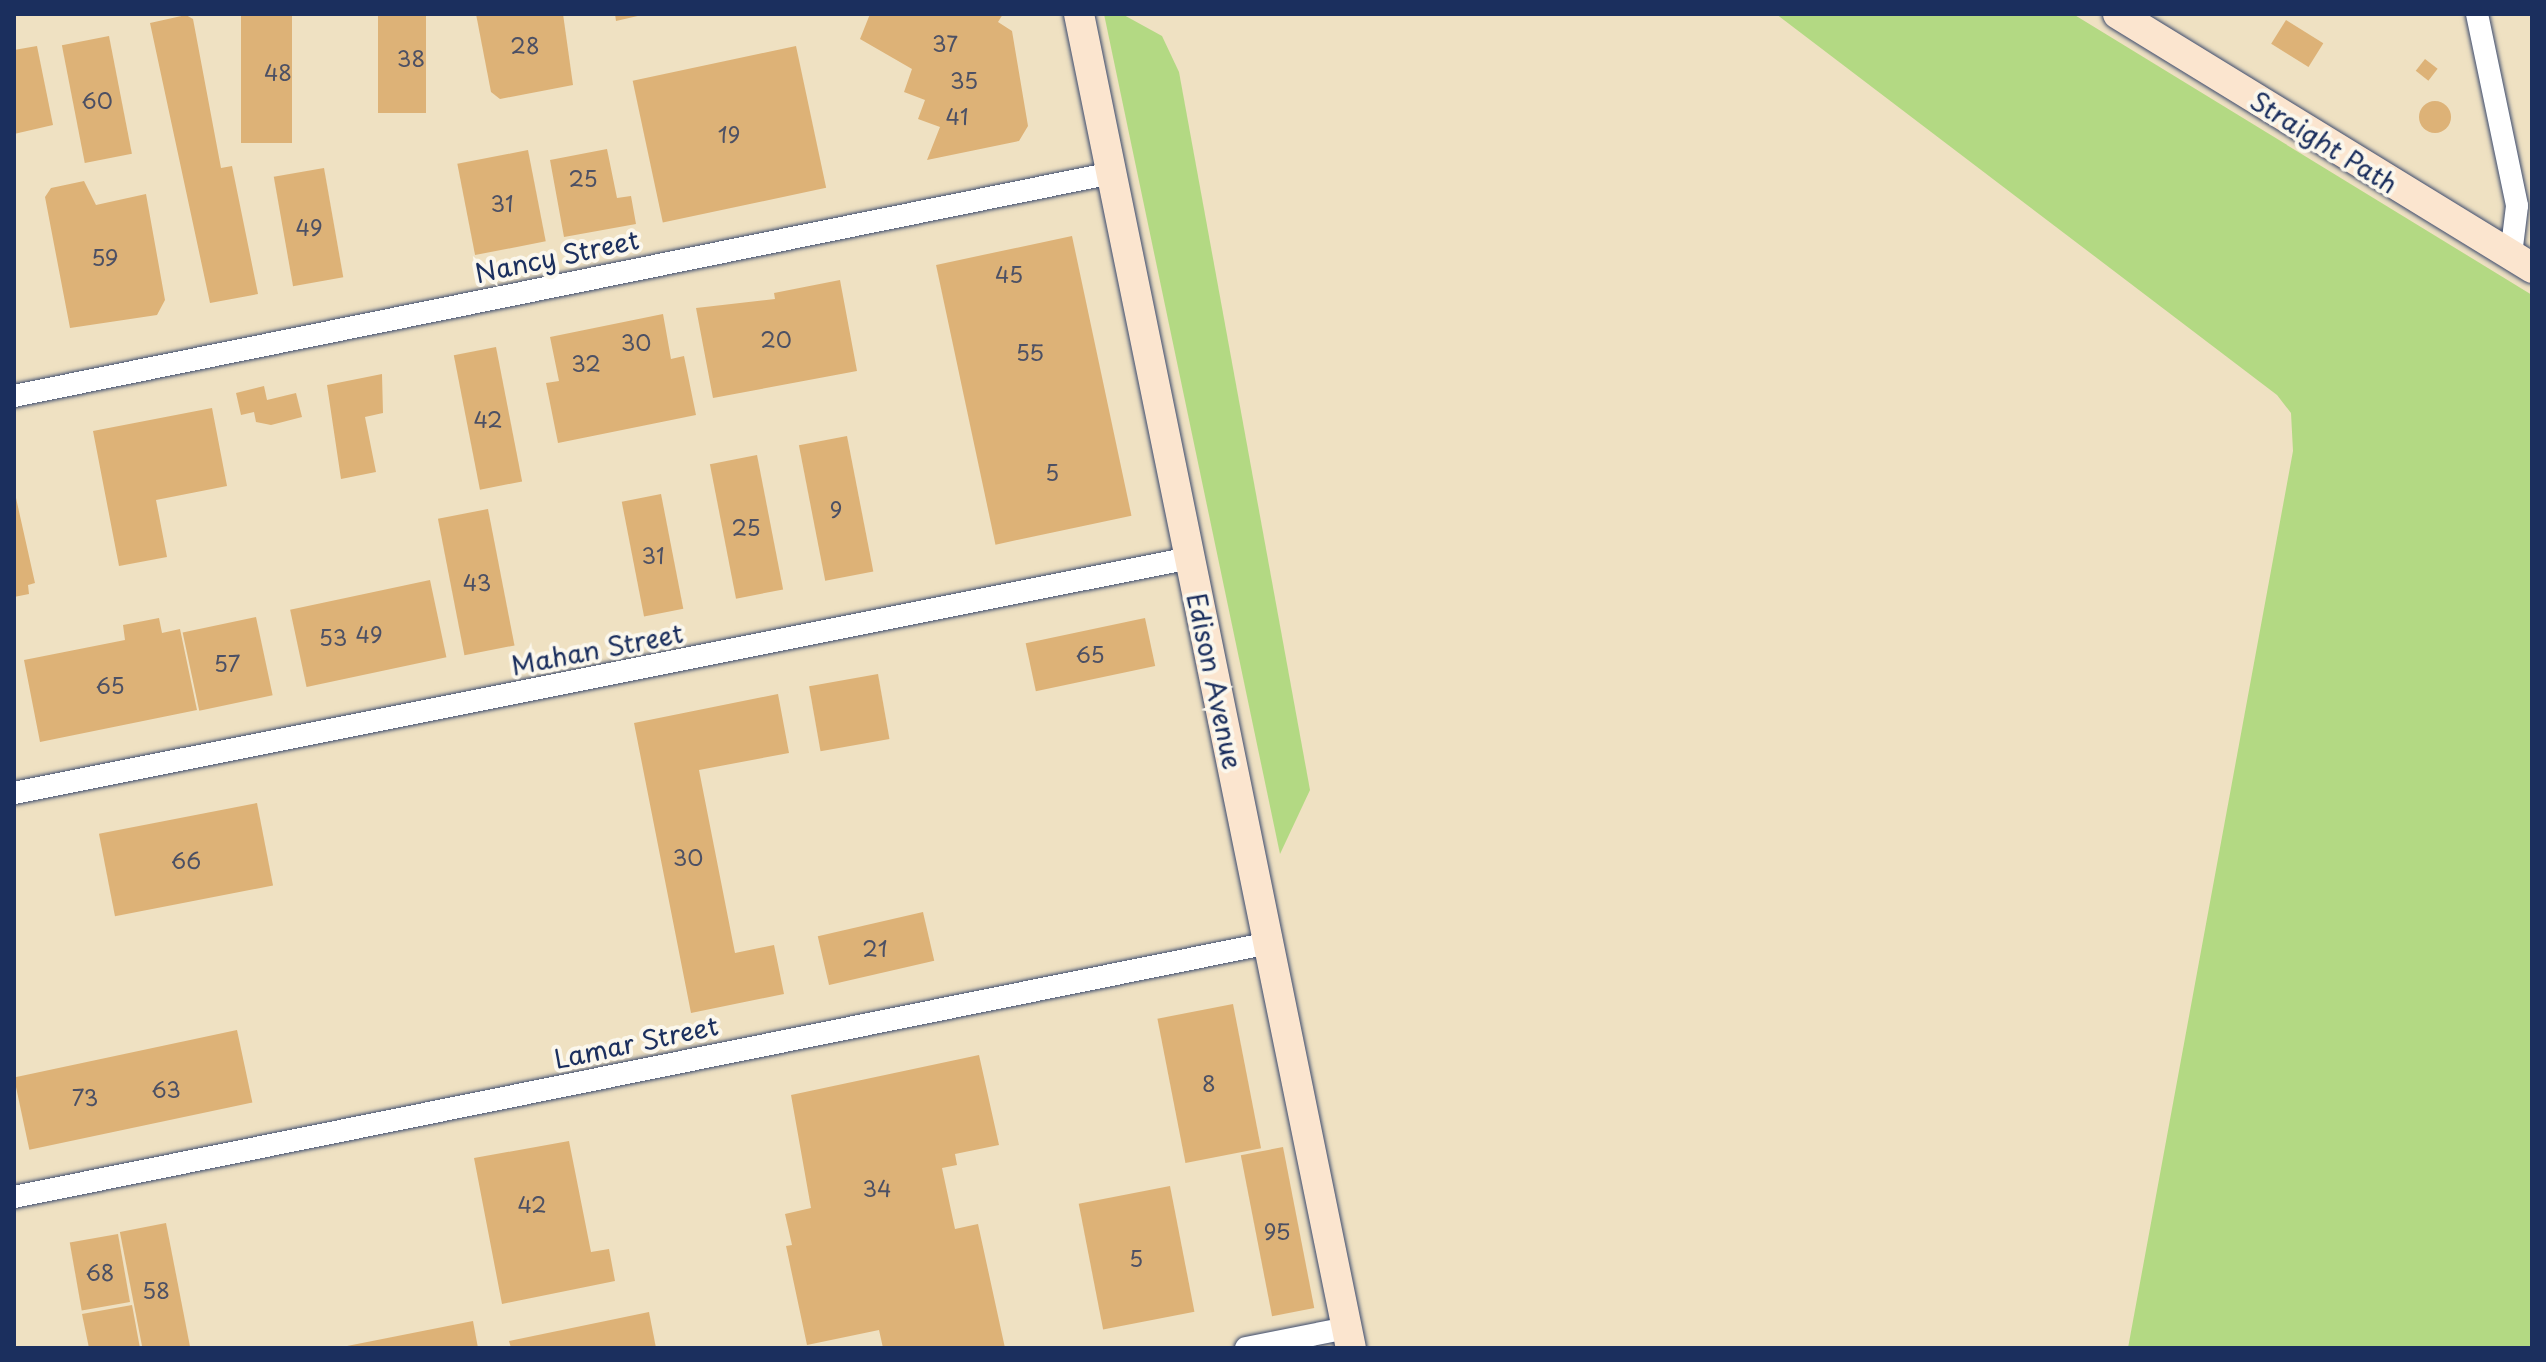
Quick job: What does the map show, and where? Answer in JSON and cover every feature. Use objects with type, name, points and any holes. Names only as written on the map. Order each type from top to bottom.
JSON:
[{"type":"street","name":"Edison Avenue","points":[[1079,14],[1349,1338]]},
{"type":"street","name":"Straight Path","points":[[2118,14],[2522,262]]},
{"type":"street","points":[[2477,14],[2517,206],[2522,262]]},
{"type":"street","name":"Nancy Street","points":[[14,396],[1112,173]]},
{"type":"street","name":"Mahan Street","points":[[14,793],[1190,558]]},
{"type":"street","name":"Lamar Street","points":[[14,1197],[1269,943]]},
{"type":"street","points":[[1246,1348],[1349,1338]]},
{"type":"green space","points":[[1104,14],[1122,14],[1162,36],[1179,72],[1310,790],[1280,854]]},
{"type":"green space","points":[[1776,14],[2073,14],[2532,295],[2532,1348],[2128,1348],[2293,451],[2291,413],[2277,395]]},
{"type":"building","points":[[241,14],[292,14],[292,143],[241,143]]},
{"type":"building","points":[[378,14],[426,14],[426,113],[378,113]]},
{"type":"building","points":[[476,14],[563,14],[573,85],[500,99],[491,92]]},
{"type":"building","points":[[615,14],[642,14],[642,15],[616,21]]},
{"type":"building","points":[[870,14],[1003,14],[998,22],[1012,31],[1028,126],[1019,141],[927,160],[940,127],[918,119],[925,100],[904,92],[912,69],[860,39]]},
{"type":"building","points":[[186,15],[193,19],[221,168],[232,166],[258,294],[210,303],[150,23]]},
{"type":"building","points":[[2286,20],[2323,43],[2308,67],[2271,44]]},
{"type":"building","points":[[109,36],[132,154],[85,163],[62,45]]},
{"type":"building","points":[[37,46],[53,125],[14,134],[14,50]]},
{"type":"building","points":[[796,46],[826,188],[663,223],[633,81]]},
{"type":"building","points":[[2425,59],[2438,69],[2428,81],[2416,71]]},
{"type":"building","points":[[2435,101],[2447,105],[2451,117],[2447,129],[2435,133],[2423,129],[2419,117],[2423,105]]},
{"type":"building","points":[[607,149],[617,198],[631,196],[636,224],[564,237],[550,160]]},
{"type":"building","points":[[528,150],[546,241],[475,255],[457,164]]},
{"type":"building","points":[[324,168],[343,277],[293,286],[274,177]]},
{"type":"building","points":[[84,181],[96,205],[146,194],[165,300],[157,315],[70,328],[45,197],[51,188]]},
{"type":"building","points":[[1072,236],[1131,516],[996,545],[936,265]]},
{"type":"building","points":[[840,280],[857,371],[713,398],[696,308],[775,299],[774,293]]},
{"type":"building","points":[[663,314],[671,359],[684,356],[696,415],[558,443],[546,383],[559,381],[550,337]]},
{"type":"building","points":[[496,347],[522,481],[480,490],[454,355]]},
{"type":"building","points":[[382,374],[383,413],[365,417],[376,472],[341,479],[327,385]]},
{"type":"building","points":[[264,386],[267,400],[296,393],[302,417],[271,425],[256,422],[254,412],[241,415],[236,393]]},
{"type":"building","points":[[212,408],[227,486],[156,500],[167,557],[119,566],[93,431]]},
{"type":"building","points":[[847,436],[873,571],[825,581],[799,445]]},
{"type":"building","points":[[757,455],[783,589],[736,599],[710,464]]},
{"type":"building","points":[[14,489],[35,583],[28,585],[29,594],[14,597]]},
{"type":"building","points":[[661,494],[683,609],[644,616],[622,502]]},
{"type":"building","points":[[488,509],[515,645],[464,655],[438,519]]},
{"type":"building","points":[[430,580],[446,657],[307,687],[290,610]]},
{"type":"building","points":[[256,617],[273,695],[199,711],[183,633]]},
{"type":"building","points":[[159,618],[162,633],[180,629],[197,710],[40,742],[24,660],[125,640],[123,625]]},
{"type":"building","points":[[1145,618],[1155,666],[1036,691],[1026,643]]},
{"type":"building","points":[[878,674],[889,739],[821,751],[809,686]]},
{"type":"building","points":[[778,694],[789,753],[699,770],[735,953],[774,945],[784,994],[691,1013],[634,723]]},
{"type":"building","points":[[257,803],[273,885],[115,916],[99,834]]},
{"type":"building","points":[[923,912],[934,961],[829,985],[818,936]]},
{"type":"building","points":[[1233,1004],[1261,1148],[1185,1163],[1157,1019]]},
{"type":"building","points":[[237,1030],[252,1102],[29,1150],[14,1077]]},
{"type":"building","points":[[979,1055],[999,1145],[955,1154],[957,1165],[942,1168],[955,1229],[978,1224],[1005,1348],[883,1348],[879,1330],[807,1345],[786,1246],[792,1245],[785,1214],[811,1208],[791,1095]]},
{"type":"building","points":[[569,1141],[591,1252],[609,1249],[615,1281],[502,1304],[474,1158]]},
{"type":"building","points":[[1283,1147],[1314,1308],[1272,1316],[1241,1155]]},
{"type":"building","points":[[1170,1186],[1194,1312],[1103,1329],[1079,1204]]},
{"type":"building","points":[[166,1223],[190,1348],[142,1348],[120,1232]]},
{"type":"building","points":[[118,1234],[130,1302],[82,1310],[70,1243]]},
{"type":"building","points":[[132,1305],[140,1348],[89,1348],[82,1314]]},
{"type":"building","points":[[649,1312],[656,1348],[511,1348],[509,1341]]},
{"type":"building","points":[[473,1321],[478,1348],[342,1348],[342,1347]]}]
